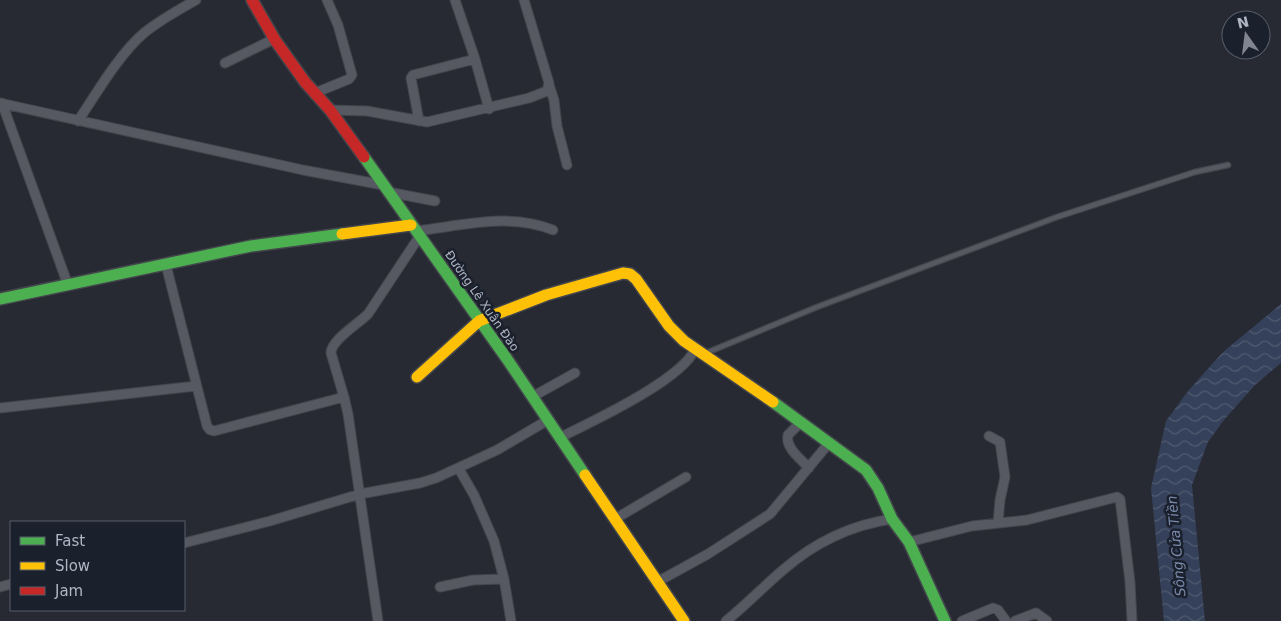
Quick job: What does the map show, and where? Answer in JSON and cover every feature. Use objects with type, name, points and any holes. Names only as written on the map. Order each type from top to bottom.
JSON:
[{"type":"street","points":[[78,120],[105,80],[138,39],[167,16],[196,0]]},
{"type":"street","name":"Đường Lê Xuân Đào","points":[[252,0],[292,65],[330,110],[548,420],[657,582],[680,620]]},
{"type":"street","points":[[315,93],[349,79],[352,75],[338,25],[327,0]]},
{"type":"street","points":[[456,0],[489,109]]},
{"type":"street","points":[[524,0],[554,100],[557,126],[567,166]]},
{"type":"street","points":[[226,63],[274,38]]},
{"type":"street","points":[[419,122],[411,78],[413,75],[475,59]]},
{"type":"street","points":[[330,110],[367,111],[419,122],[433,121],[529,98],[547,91],[549,85]]},
{"type":"street","points":[[1,103],[435,201]]},
{"type":"street","points":[[1,103],[68,285]]},
{"type":"street","points":[[0,298],[251,246],[415,231],[499,221],[531,223],[554,230]]},
{"type":"street","points":[[378,621],[344,396],[331,348],[337,339],[368,314],[415,231]]},
{"type":"street","points":[[166,265],[207,426],[212,431],[344,396]]},
{"type":"street","points":[[417,377],[479,321],[546,295],[626,273],[636,279],[674,331],[699,352],[758,391],[800,423],[859,463],[870,474],[892,519],[909,542],[946,621]]},
{"type":"street","points":[[559,438],[649,390],[699,352]]},
{"type":"street","points":[[532,397],[575,373]]},
{"type":"street","points":[[0,408],[196,386]]},
{"type":"street","points":[[185,543],[270,522],[360,494],[420,483],[459,469],[497,450],[548,420]]},
{"type":"street","points":[[800,423],[788,436],[787,442],[809,468]]},
{"type":"street","points":[[989,436],[1000,442],[1005,477],[1000,500],[998,524]]},
{"type":"street","points":[[657,582],[762,521],[780,504],[829,443]]},
{"type":"street","points":[[459,469],[474,495],[494,540],[504,579],[511,621]]},
{"type":"street","points":[[615,519],[686,477]]},
{"type":"street","points":[[909,542],[972,526],[1027,520],[1113,497],[1120,499],[1130,582],[1132,621]]},
{"type":"street","points":[[726,621],[783,570],[820,543],[847,530],[871,522],[892,519]]},
{"type":"street","points":[[440,587],[473,580],[504,579]]},
{"type":"street","points":[[962,621],[993,608],[998,610],[1006,621]]},
{"type":"street","points":[[1015,621],[1036,613],[1047,621]]},
{"type":"lane","points":[[699,352],[1057,217],[1194,172],[1228,165]]},
{"type":"water","name":"Sông Cửa Tiền","points":[[1281,304],[1281,363],[1255,385],[1224,420],[1208,442],[1192,485],[1205,621],[1164,621],[1151,488],[1166,421],[1188,391],[1223,352]]},
{"type":"traffic: fast","points":[[364,157],[507,359],[585,475]]},
{"type":"traffic: fast","points":[[0,299],[251,246],[342,234]]},
{"type":"traffic: fast","points":[[773,402],[866,470],[878,488],[892,519],[909,542],[945,621]]},
{"type":"traffic: slow","points":[[342,234],[411,225]]},
{"type":"traffic: slow","points":[[417,377],[479,321],[546,295],[623,273],[630,274],[636,279],[669,326],[684,341],[773,402]]},
{"type":"traffic: slow","points":[[585,475],[684,621]]},
{"type":"traffic: jam","points":[[252,0],[275,40],[305,82],[330,110],[364,157]]}]
